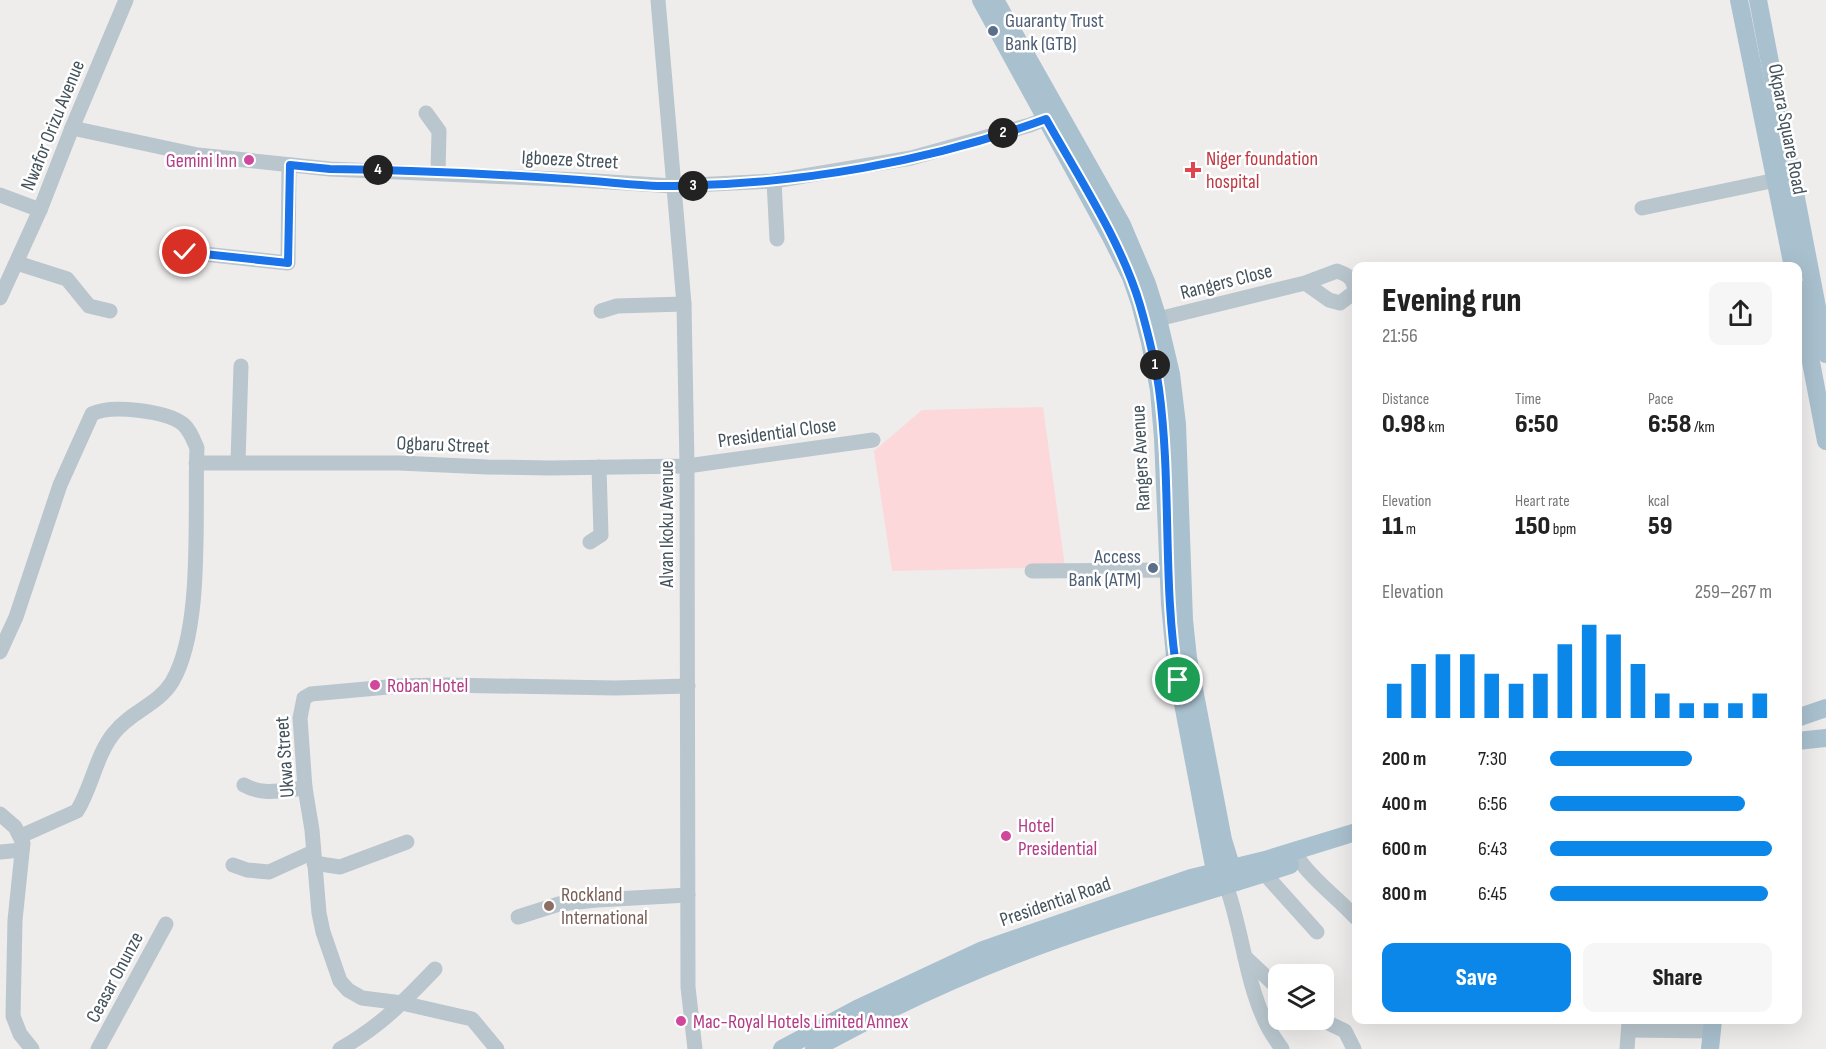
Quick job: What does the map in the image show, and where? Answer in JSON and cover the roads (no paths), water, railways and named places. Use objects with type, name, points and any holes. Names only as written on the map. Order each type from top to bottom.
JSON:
[{"type":"main road","name":"Rangers Avenue","points":[[981,0],[1122,225],[1147,284],[1158,319],[1171,374],[1177,424],[1184,620],[1188,658],[1216,842]]},
{"type":"main road","name":"Rangers Avenue","points":[[996,0],[1131,277],[1143,314],[1159,390],[1168,570],[1176,667],[1216,842]]},
{"type":"main road","name":"Okpara Square Road","points":[[1739,0],[1826,354]]},
{"type":"main road","name":"Okpara Square Road","points":[[1758,0],[1783,176],[1792,262]]},
{"type":"main road","points":[[1802,314],[1826,441]]},
{"type":"main road","points":[[1802,716],[1826,708]]},
{"type":"main road","name":"Presidential Road","points":[[814,1049],[940,986],[1018,954],[1226,878],[1265,867],[1352,834]]},
{"type":"main road","points":[[1216,842],[1233,850],[1245,860],[1265,867]]},
{"type":"main road","points":[[1191,878],[1208,863],[1216,842]]},
{"type":"main road","points":[[1216,842],[1226,878]]},
{"type":"main road","name":"Presidential Road","points":[[1265,867],[1300,861],[1352,846]]},
{"type":"main road","name":"Presidential Road","points":[[782,1049],[857,1009],[983,950],[1191,878],[1226,878]]},
{"type":"street","name":"Nwafor Orizu Avenue","points":[[0,298],[40,210],[126,0]]},
{"type":"street","name":"Alvan Ikoku Avenue","points":[[658,0],[684,304],[687,466],[688,987],[695,1049]]},
{"type":"street","points":[[426,113],[439,131],[438,173]]},
{"type":"street","name":"Igboeze Street","points":[[72,128],[198,155],[330,169],[673,186],[774,181],[911,159],[1053,116]]},
{"type":"street","points":[[185,252],[288,263],[290,165]]},
{"type":"street","points":[[1642,208],[1783,176]]},
{"type":"street","points":[[774,181],[777,240]]},
{"type":"street","points":[[0,195],[40,210]]},
{"type":"street","points":[[17,263],[67,279],[89,306],[111,311]]},
{"type":"street","name":"Rangers Close","points":[[1158,319],[1305,284]]},
{"type":"street","points":[[601,311],[617,306],[684,304]]},
{"type":"street","points":[[238,462],[241,366]]},
{"type":"street","points":[[0,652],[16,617],[60,485],[92,414],[105,409],[159,414],[184,425],[197,448],[195,564],[183,654],[177,672],[163,693],[122,723],[113,734],[77,811],[21,843],[0,852]]},
{"type":"street","name":"Presidential Close","points":[[687,466],[873,440]]},
{"type":"street","name":"Ogbaru Street","points":[[196,463],[399,463],[498,468],[687,466]]},
{"type":"street","points":[[590,542],[601,535],[599,467]]},
{"type":"street","points":[[1032,571],[1168,570]]},
{"type":"street","name":"Ukwa Street","points":[[497,1049],[472,1019],[362,998],[348,990],[340,981],[323,932],[313,858],[312,830],[305,788],[301,707],[304,698],[311,694],[399,686],[615,688],[688,686]]},
{"type":"street","points":[[244,785],[262,792],[305,788]]},
{"type":"street","points":[[0,814],[15,827],[21,843],[15,920],[13,1016],[20,1034],[32,1049]]},
{"type":"street","points":[[233,866],[269,872],[313,858],[340,867],[407,842]]},
{"type":"street","points":[[1300,861],[1312,878],[1339,899],[1352,914]]},
{"type":"street","points":[[1265,867],[1317,932]]},
{"type":"street","points":[[1226,878],[1245,957],[1265,1021],[1282,1049]]},
{"type":"street","points":[[518,916],[559,904],[688,895]]},
{"type":"street","name":"Ceasar Onunze","points":[[98,1049],[166,924]]},
{"type":"street","points":[[1245,957],[1268,979]]},
{"type":"street","points":[[340,1049],[387,1018],[435,969]]},
{"type":"street","points":[[1627,1049],[1629,1025],[1712,1033]]},
{"type":"street","points":[[1334,1026],[1345,1031],[1354,1049]]},
{"type":"place","name":"Guaranty Trust Bank (GTB)","points":[[993,31]]},
{"type":"place","name":"Gemini Inn","points":[[249,160]]},
{"type":"place","name":"Niger foundation hospital","points":[[1193,170]]},
{"type":"place","name":"Access Bank (ATM)","points":[[1153,568]]},
{"type":"place","name":"Roban Hotel","points":[[375,685]]},
{"type":"place","name":"Hotel Presidential","points":[[1006,836]]},
{"type":"place","name":"Rockland International","points":[[549,906]]},
{"type":"place","name":"Mac-Royal Hotels Limited Annex","points":[[681,1021]]}]
